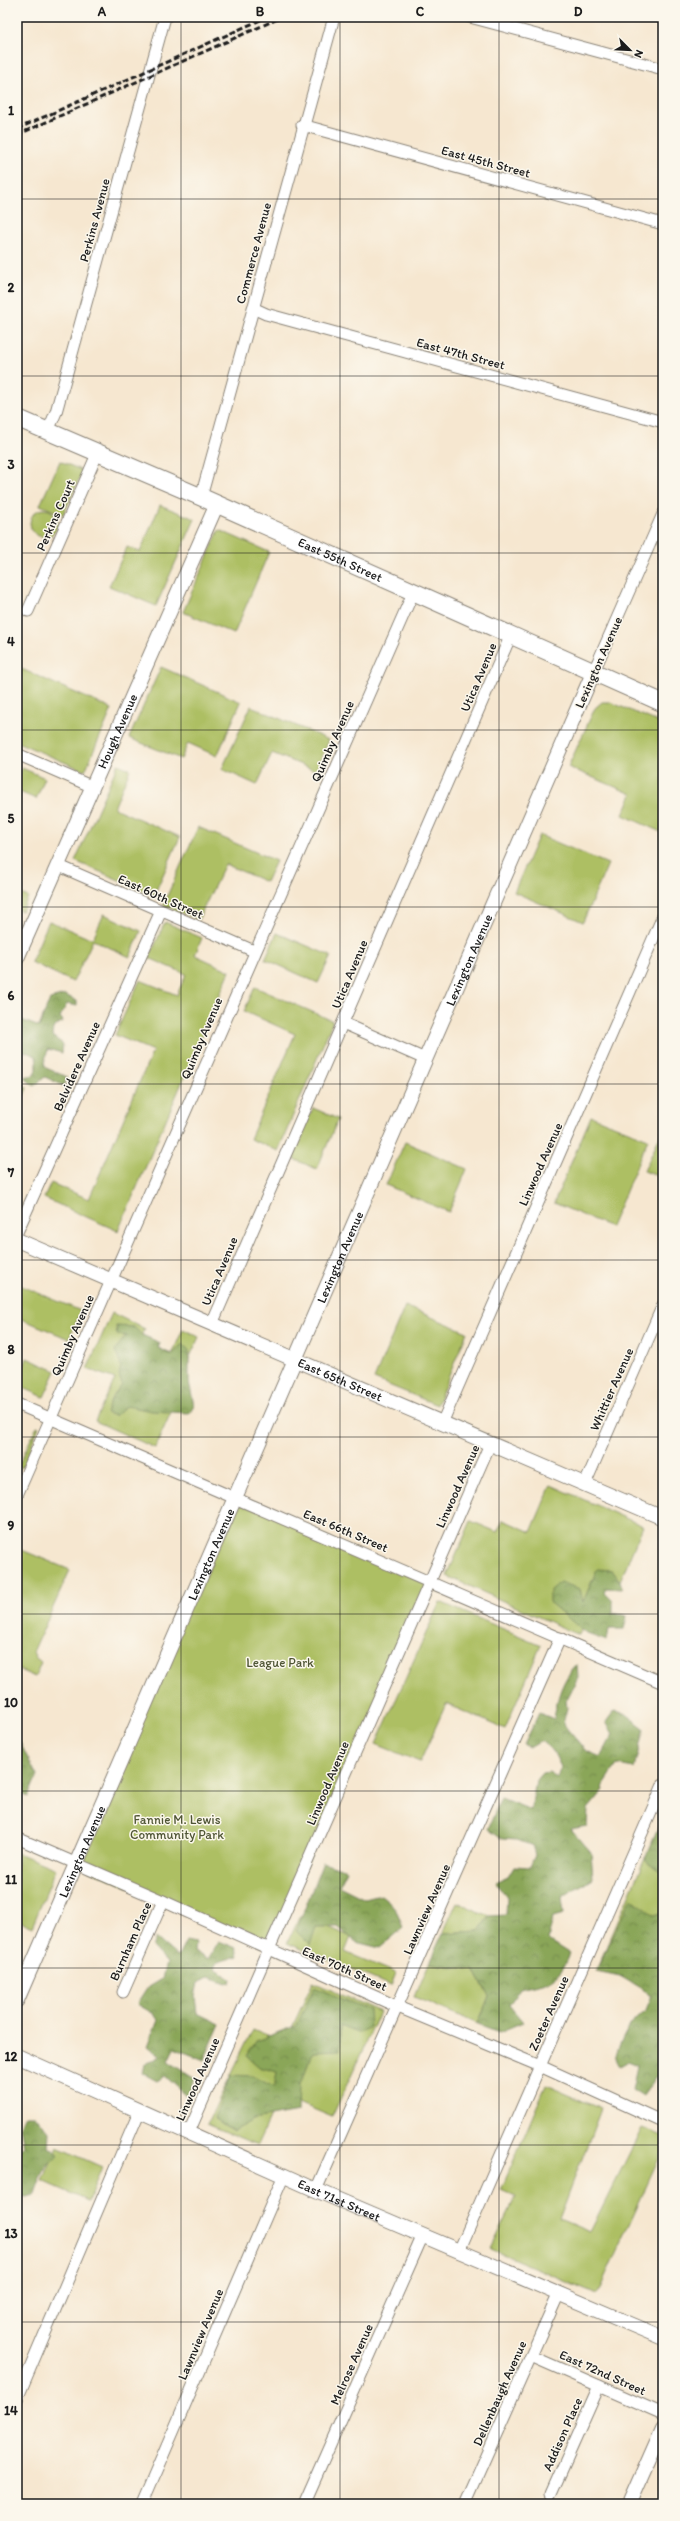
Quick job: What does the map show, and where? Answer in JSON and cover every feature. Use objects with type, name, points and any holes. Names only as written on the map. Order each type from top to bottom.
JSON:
[{"type":"main road","name":"East 55th Street","points":[[17,418],[98,452],[663,703]]},
{"type":"street","name":"Perkins Avenue","points":[[48,431],[56,412],[165,17]]},
{"type":"street","name":"Commerce Avenue","points":[[209,501],[253,308],[302,125],[334,17]]},
{"type":"street","points":[[470,17],[663,69]]},
{"type":"street","name":"East 45th Street","points":[[302,125],[663,224]]},
{"type":"street","name":"East 47th Street","points":[[253,308],[273,316],[663,422]]},
{"type":"street","name":"Perkins Court","points":[[28,611],[98,452]]},
{"type":"street","name":"Hough Avenue","points":[[17,958],[57,865],[93,787],[209,501]]},
{"type":"street","name":"Lexington Avenue","points":[[17,2000],[663,514]]},
{"type":"street","name":"Quimby Avenue","points":[[17,1495],[254,951],[413,592]]},
{"type":"street","name":"Utica Avenue","points":[[212,1324],[511,635]]},
{"type":"street","points":[[17,754],[93,787]]},
{"type":"street","name":"East 60th Street","points":[[57,865],[254,951]]},
{"type":"street","name":"Belvidere Avenue","points":[[17,1232],[161,911]]},
{"type":"street","name":"Linwood Avenue","points":[[442,1423],[663,916]]},
{"type":"street","points":[[343,1023],[425,1059]]},
{"type":"street","name":"East 65th Street","points":[[17,1240],[111,1282],[663,1518]]},
{"type":"street","name":"Whittier Avenue","points":[[585,1484],[663,1306]]},
{"type":"street","name":"East 66th Street","points":[[17,1404],[663,1682]]},
{"type":"street","name":"Linwood Avenue","points":[[189,2132],[270,1950],[490,1444]]},
{"type":"street","name":"Lawnview Avenue","points":[[316,2190],[560,1638]]},
{"type":"street","name":"Zoeter Avenue","points":[[460,2251],[663,1785]]},
{"type":"street","name":"East 70th Street","points":[[17,1838],[163,1901],[398,2007],[540,2066],[663,2122]]},
{"type":"street","name":"Burnham Place","points":[[123,1992],[163,1901]]},
{"type":"street","name":"East 71st Street","points":[[17,2056],[316,2190],[663,2338]]},
{"type":"street","points":[[17,2399],[140,2110]]},
{"type":"street","name":"Lawnview Avenue","points":[[142,2504],[284,2175]]},
{"type":"street","name":"Melrose Avenue","points":[[304,2504],[423,2235]]},
{"type":"street","name":"Dellenbaugh Avenue","points":[[465,2504],[559,2293]]},
{"type":"street","name":"East 72nd Street","points":[[531,2356],[663,2414]]},
{"type":"street","name":"Addison Place","points":[[551,2494],[599,2386]]},
{"type":"street","points":[[629,2504],[663,2427]]},
{"type":"green space","points":[[60,461],[83,471],[63,515],[40,505]]},
{"type":"green space","points":[[160,505],[195,519],[156,606],[109,586],[127,547],[140,552]]},
{"type":"green space","points":[[44,509],[54,513],[58,523],[54,533],[44,537],[34,533],[30,523],[34,513]]},
{"type":"green space","points":[[219,530],[269,552],[234,634],[183,612]]},
{"type":"green space","points":[[17,667],[112,709],[85,771],[17,742]]},
{"type":"green space","points":[[161,667],[241,702],[217,756],[188,743],[181,759],[129,738]]},
{"type":"green space","points":[[602,702],[610,702],[663,724],[663,833],[623,815],[632,794],[568,767],[595,708]]},
{"type":"green space","points":[[251,706],[329,740],[316,771],[272,753],[257,785],[222,769]]},
{"type":"green space","points":[[118,764],[130,769],[114,808],[180,837],[154,895],[75,861]]},
{"type":"green space","points":[[22,768],[45,778],[36,799],[17,791],[17,781]]},
{"type":"green space","points":[[198,827],[276,861],[266,882],[225,864],[198,920],[163,905]]},
{"type":"green space","points":[[539,835],[608,864],[583,922],[514,892]]},
{"type":"green space","points":[[17,885],[23,888],[21,894],[28,897],[22,911],[17,909]]},
{"type":"green space","points":[[104,914],[141,931],[130,957],[93,940],[73,982],[31,962],[49,921],[86,937],[93,938]]},
{"type":"green space","points":[[165,922],[202,938],[195,955],[230,971],[118,1231],[44,1198],[51,1183],[89,1199],[153,1051],[115,1035],[140,980],[177,995],[186,974],[149,958]]},
{"type":"green space","points":[[277,933],[331,956],[318,983],[265,959]]},
{"type":"green space","points":[[255,987],[333,1021],[278,1151],[250,1139],[295,1034],[244,1011]]},
{"type":"green space","points":[[65,995],[77,1001],[77,1006],[67,1004],[60,1017],[63,1021],[53,1028],[52,1036],[63,1044],[62,1053],[48,1049],[44,1064],[46,1068],[67,1077],[64,1086],[45,1077],[34,1086],[24,1077],[34,1075],[37,1066],[36,1056],[17,1048],[17,1018],[39,1027],[50,999]]},
{"type":"green space","points":[[17,1084],[27,1088],[20,1105],[17,1103]]},
{"type":"green space","points":[[313,1108],[338,1119],[317,1169],[291,1158]]},
{"type":"green space","points":[[591,1116],[648,1139],[611,1227],[554,1203]]},
{"type":"green space","points":[[663,1129],[663,1178],[644,1171]]},
{"type":"green space","points":[[405,1142],[467,1169],[449,1212],[386,1185]]},
{"type":"green space","points":[[17,1284],[81,1311],[69,1339],[17,1317]]},
{"type":"green space","points":[[405,1306],[467,1332],[437,1405],[374,1379]]},
{"type":"green space","points":[[112,1313],[145,1329],[142,1335],[160,1343],[158,1348],[172,1354],[183,1329],[199,1337],[179,1381],[183,1385],[155,1448],[95,1421],[115,1379],[87,1369]]},
{"type":"green space","points":[[116,1326],[134,1327],[142,1335],[160,1343],[158,1348],[172,1355],[182,1344],[189,1350],[189,1382],[194,1405],[190,1413],[152,1411],[126,1406],[115,1416],[106,1413],[112,1398],[122,1385],[119,1375],[121,1366],[115,1350],[126,1336],[117,1335]]},
{"type":"green space","points":[[27,1358],[56,1371],[44,1397],[17,1385]]},
{"type":"green space","points":[[37,1426],[39,1427],[22,1468],[18,1466]]},
{"type":"green space","points":[[551,1485],[643,1526],[620,1581],[606,1576],[579,1635],[447,1576],[471,1521],[497,1532],[503,1520],[531,1532]]},
{"type":"green space","name":"League Park","points":[[235,1498],[430,1582],[270,1950],[85,1868],[80,1856]]},
{"type":"green space","points":[[17,1548],[70,1570],[33,1652],[36,1658],[41,1662],[35,1677],[17,1669]]},
{"type":"green space","points":[[597,1569],[612,1570],[620,1581],[622,1589],[606,1588],[604,1592],[613,1601],[613,1613],[627,1616],[624,1629],[609,1629],[607,1641],[587,1634],[550,1603],[550,1590],[560,1582],[580,1589],[583,1602]]},
{"type":"green space","points":[[440,1602],[541,1645],[505,1729],[446,1704],[420,1762],[376,1744]]},
{"type":"green space","points":[[577,1664],[578,1678],[566,1701],[567,1708],[563,1724],[586,1751],[601,1757],[613,1734],[606,1722],[614,1711],[624,1713],[644,1728],[634,1768],[617,1765],[603,1786],[604,1790],[588,1809],[587,1826],[571,1829],[591,1852],[593,1878],[562,1897],[564,1914],[553,1917],[548,1940],[570,1954],[566,1964],[551,1980],[520,1988],[509,2005],[523,2022],[499,2032],[478,2024],[489,1996],[474,1970],[429,1963],[443,1933],[479,1931],[489,1916],[506,1915],[507,1898],[495,1882],[508,1876],[514,1866],[530,1867],[535,1855],[532,1845],[517,1840],[502,1839],[488,1829],[501,1798],[531,1810],[536,1780],[542,1773],[549,1772],[557,1778],[561,1767],[553,1751],[541,1741],[531,1747],[524,1745],[539,1713],[554,1719],[561,1689]]},
{"type":"green space","points":[[17,1737],[37,1776],[28,1797],[17,1791]]},
{"type":"green space","points":[[663,1817],[663,1968],[653,1991],[598,1966]]},
{"type":"green space","points":[[660,1823],[663,1824],[663,1873],[649,1864],[645,1858]]},
{"type":"green space","points":[[17,1853],[56,1869],[32,1927],[17,1920]]},
{"type":"green space","points":[[323,1862],[347,1870],[339,1886],[365,1899],[381,1895],[390,1902],[399,1917],[403,1928],[380,1948],[356,1942],[338,1927],[316,1927],[310,1945],[296,1931]]},
{"type":"green space","points":[[631,1898],[654,1915],[663,1912],[663,2036],[661,2046],[663,2048],[663,2078],[657,2076],[643,2096],[632,2089],[637,2066],[627,2062],[620,2066],[615,2058],[627,2031],[635,2019],[646,2010],[652,1995],[620,1976],[596,1971]]},
{"type":"green space","points":[[457,1902],[489,1916],[479,1931],[443,1933]]},
{"type":"green space","points":[[301,1915],[351,1937],[345,1952],[396,1973],[391,1986],[287,1943]]},
{"type":"green space","points":[[156,1938],[178,1957],[186,1941],[195,1943],[194,1952],[208,1959],[219,1941],[236,1948],[238,1956],[218,1962],[215,1968],[231,1979],[230,1984],[208,1977],[198,1983],[195,1997],[197,2013],[220,2024],[204,2060],[174,2048],[168,2061],[195,2078],[188,2097],[165,2076],[157,2081],[142,2073],[144,2064],[156,2060],[160,2056],[148,2046],[158,2020],[154,2014],[137,2004],[148,1987],[163,1978],[167,1963],[152,1947]]},
{"type":"green space","points":[[429,1963],[474,1970],[489,1996],[478,2024],[415,1997]]},
{"type":"green space","points":[[313,1982],[380,2012],[332,2117],[280,2095],[257,2145],[207,2124],[253,2029],[285,2043]]},
{"type":"green space","points":[[314,1987],[369,2010],[370,2027],[358,2033],[340,2026],[340,2050],[313,2051],[307,2071],[299,2084],[298,2112],[253,2120],[233,2131],[214,2118],[231,2075],[252,2076],[274,2087],[277,2072],[259,2067],[247,2056],[256,2041],[297,2025]]},
{"type":"green space","points":[[546,2085],[601,2109],[559,2219],[590,2232],[642,2128],[663,2136],[663,2150],[597,2294],[491,2249],[516,2197],[501,2190]]},
{"type":"green space","points":[[25,2115],[35,2115],[49,2133],[48,2147],[59,2155],[54,2158],[47,2167],[35,2195],[26,2197],[17,2195],[17,2154],[24,2146],[20,2126]]},
{"type":"green space","points":[[57,2147],[102,2167],[88,2201],[43,2181]]},
{"type":"railway","points":[[17,129],[267,17]]},
{"type":"railway","points":[[17,135],[282,17]]},
{"type":"park label","name":"Fannie M. Lewis Community Park","points":[[177,1826]]}]
